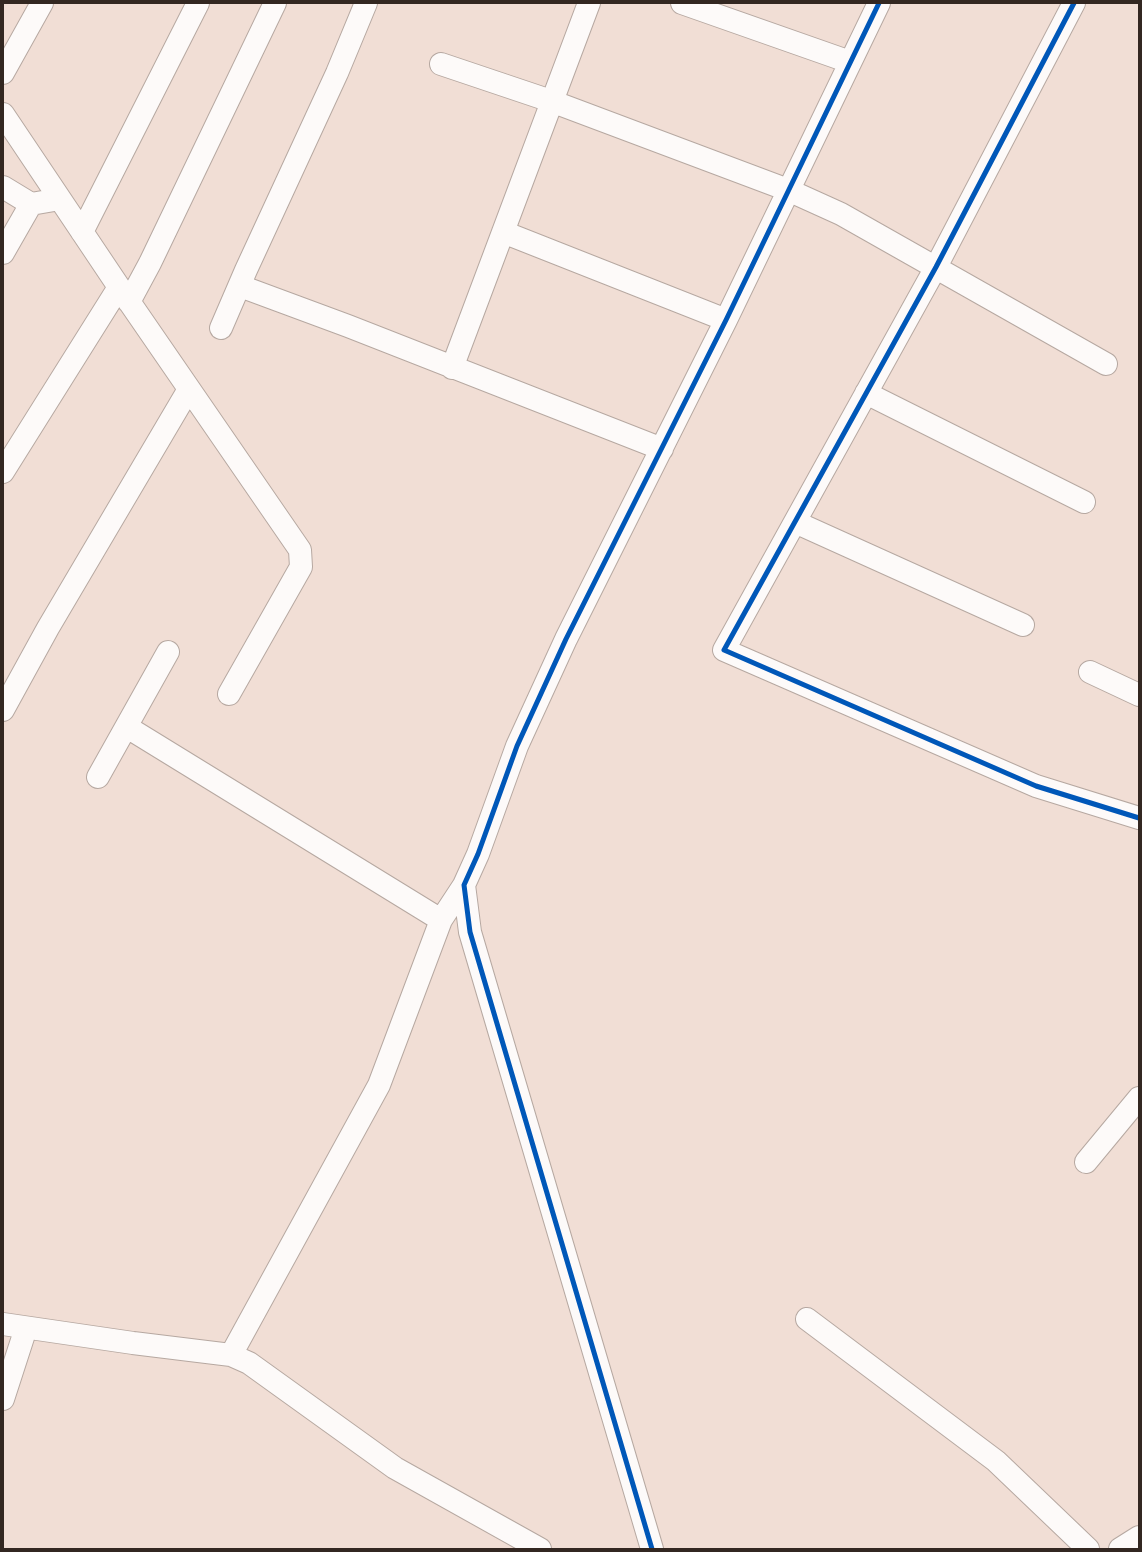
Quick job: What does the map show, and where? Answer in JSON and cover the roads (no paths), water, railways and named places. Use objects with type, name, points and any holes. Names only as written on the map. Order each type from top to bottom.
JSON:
[{"type":"street","points":[[3,73],[42,3]]},
{"type":"street","points":[[82,232],[198,3]]},
{"type":"street","points":[[3,472],[124,294],[150,263],[275,3]]},
{"type":"street","points":[[221,328],[337,73],[366,3]]},
{"type":"street","points":[[452,368],[589,3]]},
{"type":"street","points":[[682,3],[850,62]]},
{"type":"street","points":[[231,1356],[379,1085],[441,920],[464,885],[478,854],[517,746],[566,638],[726,320],[879,3]]},
{"type":"street","points":[[1074,3],[936,267],[724,650],[1036,786],[1139,818]]},
{"type":"street","points":[[441,64],[551,101],[788,190],[841,214],[1106,364]]},
{"type":"street","points":[[3,114],[124,294],[300,550],[301,567],[229,694]]},
{"type":"street","points":[[3,188],[31,204],[60,199]]},
{"type":"street","points":[[3,253],[31,204]]},
{"type":"street","points":[[503,232],[726,320]]},
{"type":"street","points":[[240,286],[348,326],[662,449]]},
{"type":"street","points":[[3,710],[48,628],[190,389]]},
{"type":"street","points":[[866,393],[1084,502]]},
{"type":"street","points":[[795,522],[1024,625]]},
{"type":"street","points":[[98,777],[168,652]]},
{"type":"street","points":[[1090,672],[1139,695]]},
{"type":"street","points":[[127,727],[441,920]]},
{"type":"street","points":[[464,885],[470,932],[652,1549]]},
{"type":"street","points":[[1086,1162],[1139,1098]]},
{"type":"street","points":[[807,1319],[996,1461],[1088,1549]]},
{"type":"street","points":[[3,1324],[231,1356],[249,1363],[396,1468],[540,1549]]},
{"type":"street","points":[[3,1399],[26,1328]]},
{"type":"street","points":[[1120,1549],[1139,1537]]}]
